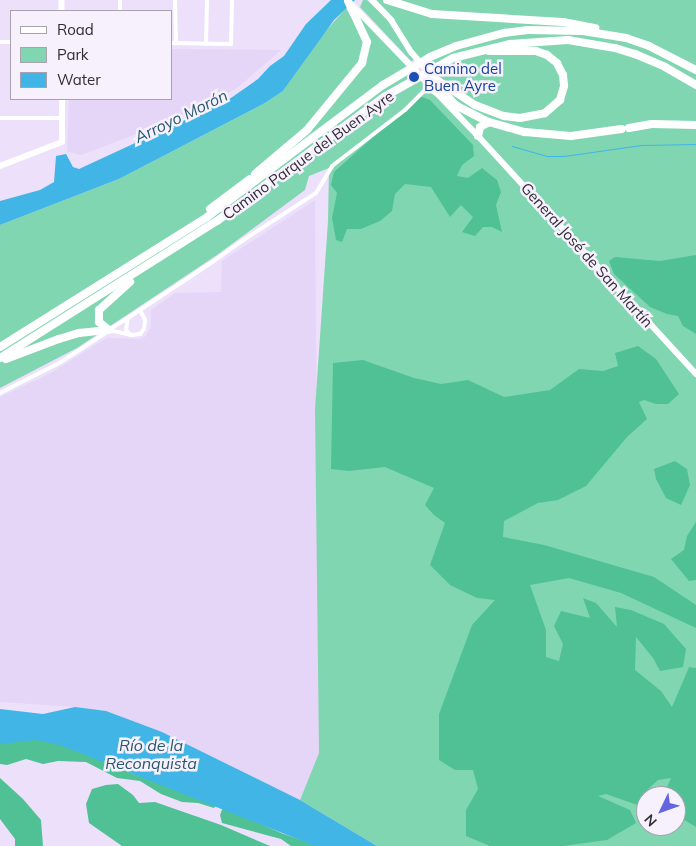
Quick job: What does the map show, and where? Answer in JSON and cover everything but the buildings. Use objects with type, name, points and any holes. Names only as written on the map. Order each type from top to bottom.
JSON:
[{"type":"highway","points":[[158,248],[252,176],[307,130],[357,72],[365,56],[367,42],[357,12],[348,0]]},
{"type":"highway","points":[[386,0],[432,14],[563,22],[591,27],[626,38]]},
{"type":"highway","name":"Camino Parque del Buen Ayre","points":[[0,347],[158,248],[259,180],[351,108],[399,75],[430,57],[480,39],[528,30],[575,30],[626,38],[649,46],[696,70]]},
{"type":"highway","name":"Camino Parque del Buen Ayre","points":[[0,360],[218,221],[384,97],[438,65],[479,51],[530,41],[568,40],[615,48],[650,59],[696,85]]},
{"type":"highway","points":[[434,78],[469,102],[504,116],[520,118],[545,113],[560,100],[564,81],[563,75],[557,64],[547,55],[536,51],[479,51]]},
{"type":"highway","points":[[432,89],[457,106],[488,122],[539,135],[588,135],[652,124],[696,126]]},
{"type":"highway","points":[[478,136],[480,127],[488,122]]},
{"type":"highway","points":[[109,330],[99,322],[98,313],[101,306],[154,262]]},
{"type":"highway","points":[[0,360],[59,339],[109,330]]},
{"type":"main road","name":"General José de San Martín","points":[[372,0],[391,20],[412,54],[457,106],[478,136]]},
{"type":"main road","name":"General José de San Martín","points":[[357,12],[478,136],[696,374]]},
{"type":"street","points":[[175,0],[173,43],[206,44],[231,44],[232,0]]},
{"type":"street","points":[[206,44],[207,0]]},
{"type":"street","points":[[0,393],[61,362],[316,192],[332,166],[432,89]]},
{"type":"street","points":[[0,166],[62,142],[62,100]]},
{"type":"street","points":[[0,118],[62,118]]},
{"type":"street","points":[[109,330],[131,335],[140,334],[144,329],[145,320],[140,310]]},
{"type":"street","points":[[128,318],[126,330],[131,335]]},
{"type":"shaded area","points":[[172,49],[281,50],[237,88],[217,99],[157,126],[81,155],[67,151],[69,100],[172,100]]},
{"type":"shaded area","points":[[315,200],[319,753],[300,800],[162,732],[137,725],[120,716],[75,707],[0,702],[0,397],[47,375],[107,338],[140,339],[146,336],[151,326],[151,310],[175,293],[221,292],[222,261]]},
{"type":"green space","points":[[363,0],[367,0],[387,19],[414,60],[411,61],[360,7]]},
{"type":"green space","points":[[372,0],[696,0],[696,846],[377,846],[300,800],[319,753],[315,409],[328,221],[329,168],[309,176],[305,190],[217,255],[77,348],[0,388],[0,225],[119,179],[265,103],[283,91],[324,33],[346,8],[351,17],[359,11],[475,132]]},
{"type":"green space","points":[[419,96],[430,100],[473,145],[474,156],[462,165],[457,176],[468,178],[482,168],[497,180],[501,192],[496,205],[502,232],[492,227],[483,227],[475,236],[462,232],[473,217],[461,205],[450,217],[431,187],[405,184],[395,194],[392,211],[380,221],[361,229],[347,229],[342,242],[336,240],[332,218],[337,193],[331,185],[334,172]]},
{"type":"green space","points":[[696,255],[696,334],[683,326],[678,316],[650,307],[614,274],[609,261],[615,257],[660,261]]},
{"type":"green space","points":[[638,346],[656,359],[679,394],[668,404],[656,404],[644,400],[639,402],[647,419],[627,437],[586,486],[558,500],[538,503],[504,521],[503,537],[544,545],[654,577],[696,605],[696,628],[621,593],[569,578],[530,585],[546,630],[546,657],[559,661],[563,644],[554,626],[561,611],[590,618],[583,598],[596,603],[617,627],[615,607],[631,610],[664,624],[686,649],[683,667],[660,671],[653,658],[636,637],[635,670],[661,691],[672,707],[689,667],[696,668],[696,827],[686,821],[686,786],[667,786],[671,778],[658,780],[651,786],[636,786],[636,805],[606,794],[598,796],[630,810],[636,823],[607,840],[563,846],[490,846],[466,836],[466,810],[478,789],[473,770],[455,770],[439,760],[439,714],[472,625],[495,600],[477,598],[450,585],[430,565],[445,523],[425,505],[434,488],[385,467],[349,471],[331,469],[333,363],[363,360],[414,378],[441,384],[468,380],[504,397],[550,390],[579,369],[603,371],[618,366],[615,353]]},
{"type":"green space","points":[[675,461],[687,469],[690,485],[681,505],[666,498],[656,479],[654,469]]},
{"type":"green space","points":[[696,522],[696,580],[689,581],[671,559],[684,550],[687,536]]},
{"type":"green space","points":[[32,735],[104,759],[133,774],[169,784],[217,804],[214,808],[198,803],[182,802],[161,794],[140,781],[117,778],[86,762],[58,761],[43,764],[26,759],[7,765],[0,764],[0,739]]},
{"type":"green space","points":[[0,778],[23,799],[41,820],[43,846],[15,846],[15,839],[0,819]]},
{"type":"green space","points":[[118,784],[133,795],[139,803],[155,802],[221,825],[270,846],[122,846],[89,823],[86,804],[92,789]]},
{"type":"green space","points":[[223,807],[281,833],[318,846],[291,846],[281,839],[222,823],[220,815]]},
{"type":"water","name":"Arroyo Morón","points":[[331,0],[355,0],[334,20],[283,91],[265,103],[119,179],[0,225],[0,201],[40,190],[54,182],[56,156],[66,154],[73,167],[79,169],[228,100],[258,79],[270,66],[284,56],[306,24]]},
{"type":"water","name":"Río de la Reconquista","points":[[75,707],[106,711],[162,732],[300,800],[377,846],[315,846],[60,745],[36,740],[0,744],[0,709],[43,714]]},
{"type":"waterway","points":[[512,146],[548,156],[564,156],[641,145],[696,144]]},
{"type":"place","name":"Camino del Buen Ayre","points":[[414,77]]}]
